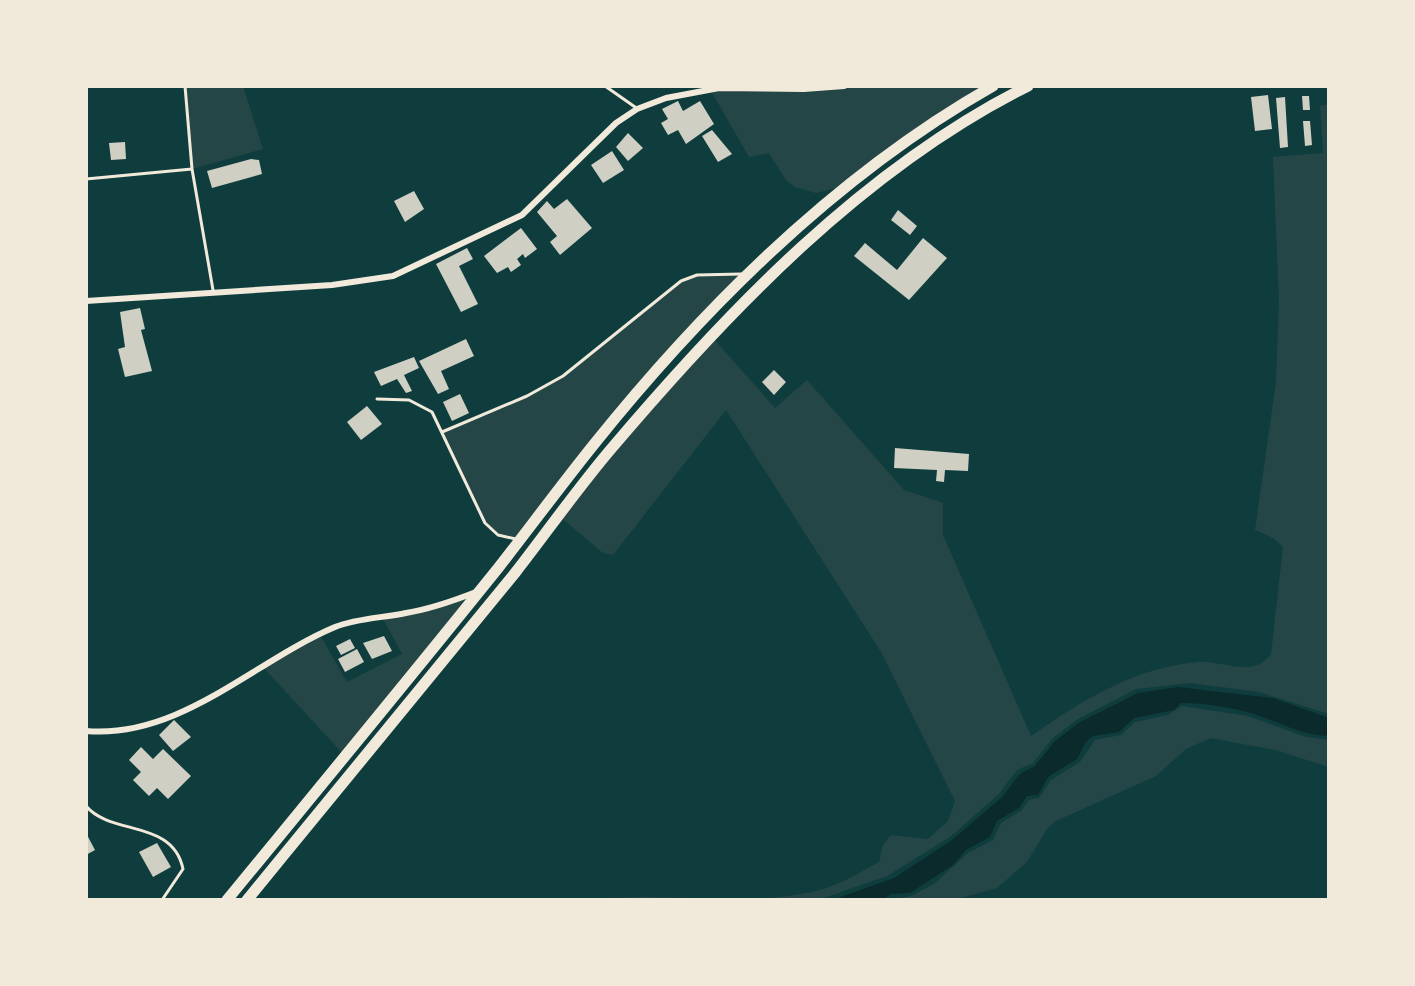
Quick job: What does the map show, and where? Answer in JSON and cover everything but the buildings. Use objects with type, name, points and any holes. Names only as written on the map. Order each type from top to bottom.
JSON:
[{"type":"highway","points":[[227,900],[480,591],[596,442],[748,274],[849,185],[976,91],[993,86]]},
{"type":"highway","points":[[247,900],[485,610],[609,450],[720,328],[859,199],[938,141],[1028,86]]},
{"type":"street","points":[[86,301],[373,280],[408,270],[522,215],[616,123],[637,109],[666,98],[719,88],[844,86]]},
{"type":"street","points":[[86,731],[130,729],[211,698],[277,656],[337,626],[439,606],[480,591]]},
{"type":"lane","points":[[185,86],[192,169],[214,294]]},
{"type":"lane","points":[[605,86],[637,109]]},
{"type":"lane","points":[[86,179],[192,169]]},
{"type":"lane","points":[[442,432],[527,396],[563,376],[681,281],[697,275],[748,274]]},
{"type":"lane","points":[[377,399],[398,398],[423,405],[432,412],[485,523],[498,535],[520,540]]},
{"type":"lane","points":[[86,806],[107,820],[146,830],[175,851],[182,864],[182,873],[162,900]]},
{"type":"shaded area","points":[[185,86],[243,86],[263,149],[192,169]]},
{"type":"shaded area","points":[[993,86],[849,185],[816,193],[795,187],[786,180],[769,153],[749,157],[710,89]]},
{"type":"shaded area","points":[[1329,104],[1329,714],[1259,692],[1190,683],[1136,689],[1078,719],[1053,738],[1033,763],[1017,770],[999,794],[950,837],[887,876],[821,899],[590,900],[766,898],[823,889],[879,862],[883,845],[891,835],[928,839],[948,821],[955,801],[881,652],[726,410],[613,555],[603,553],[559,516],[712,337],[775,408],[807,380],[904,490],[943,503],[943,535],[1031,736],[1109,688],[1152,671],[1197,662],[1256,666],[1271,654],[1283,547],[1273,538],[1255,530],[1276,382],[1279,301],[1273,157],[1323,153],[1320,106]]},
{"type":"shaded area","points":[[748,274],[707,317],[520,540],[491,531],[442,432],[527,396],[563,376],[681,281],[697,275]]},
{"type":"shaded area","points":[[480,591],[345,756],[262,666],[320,635],[347,682],[402,654],[382,617]]},
{"type":"shaded area","points":[[1178,687],[1273,698],[1329,718],[1329,736],[1299,731],[1242,711],[1199,704],[1181,703],[1174,710],[1134,718],[1119,732],[1093,736],[1077,759],[1048,777],[1038,795],[1027,796],[1019,808],[997,821],[990,837],[966,850],[953,865],[910,893],[891,894],[883,900],[832,900],[894,878],[952,840],[1002,797],[1020,774],[1035,766],[1055,741],[1080,722],[1138,693]]},
{"type":"shaded area","points":[[1182,706],[1248,716],[1306,737],[1329,740],[1329,767],[1275,750],[1211,738],[1186,749],[1156,776],[1056,821],[1047,829],[1027,862],[997,888],[953,900],[889,900],[911,896],[934,884],[968,853],[993,840],[1001,823],[1021,811],[1029,800],[1039,798],[1051,780],[1080,762],[1095,740],[1121,735],[1135,722],[1168,715]]}]
